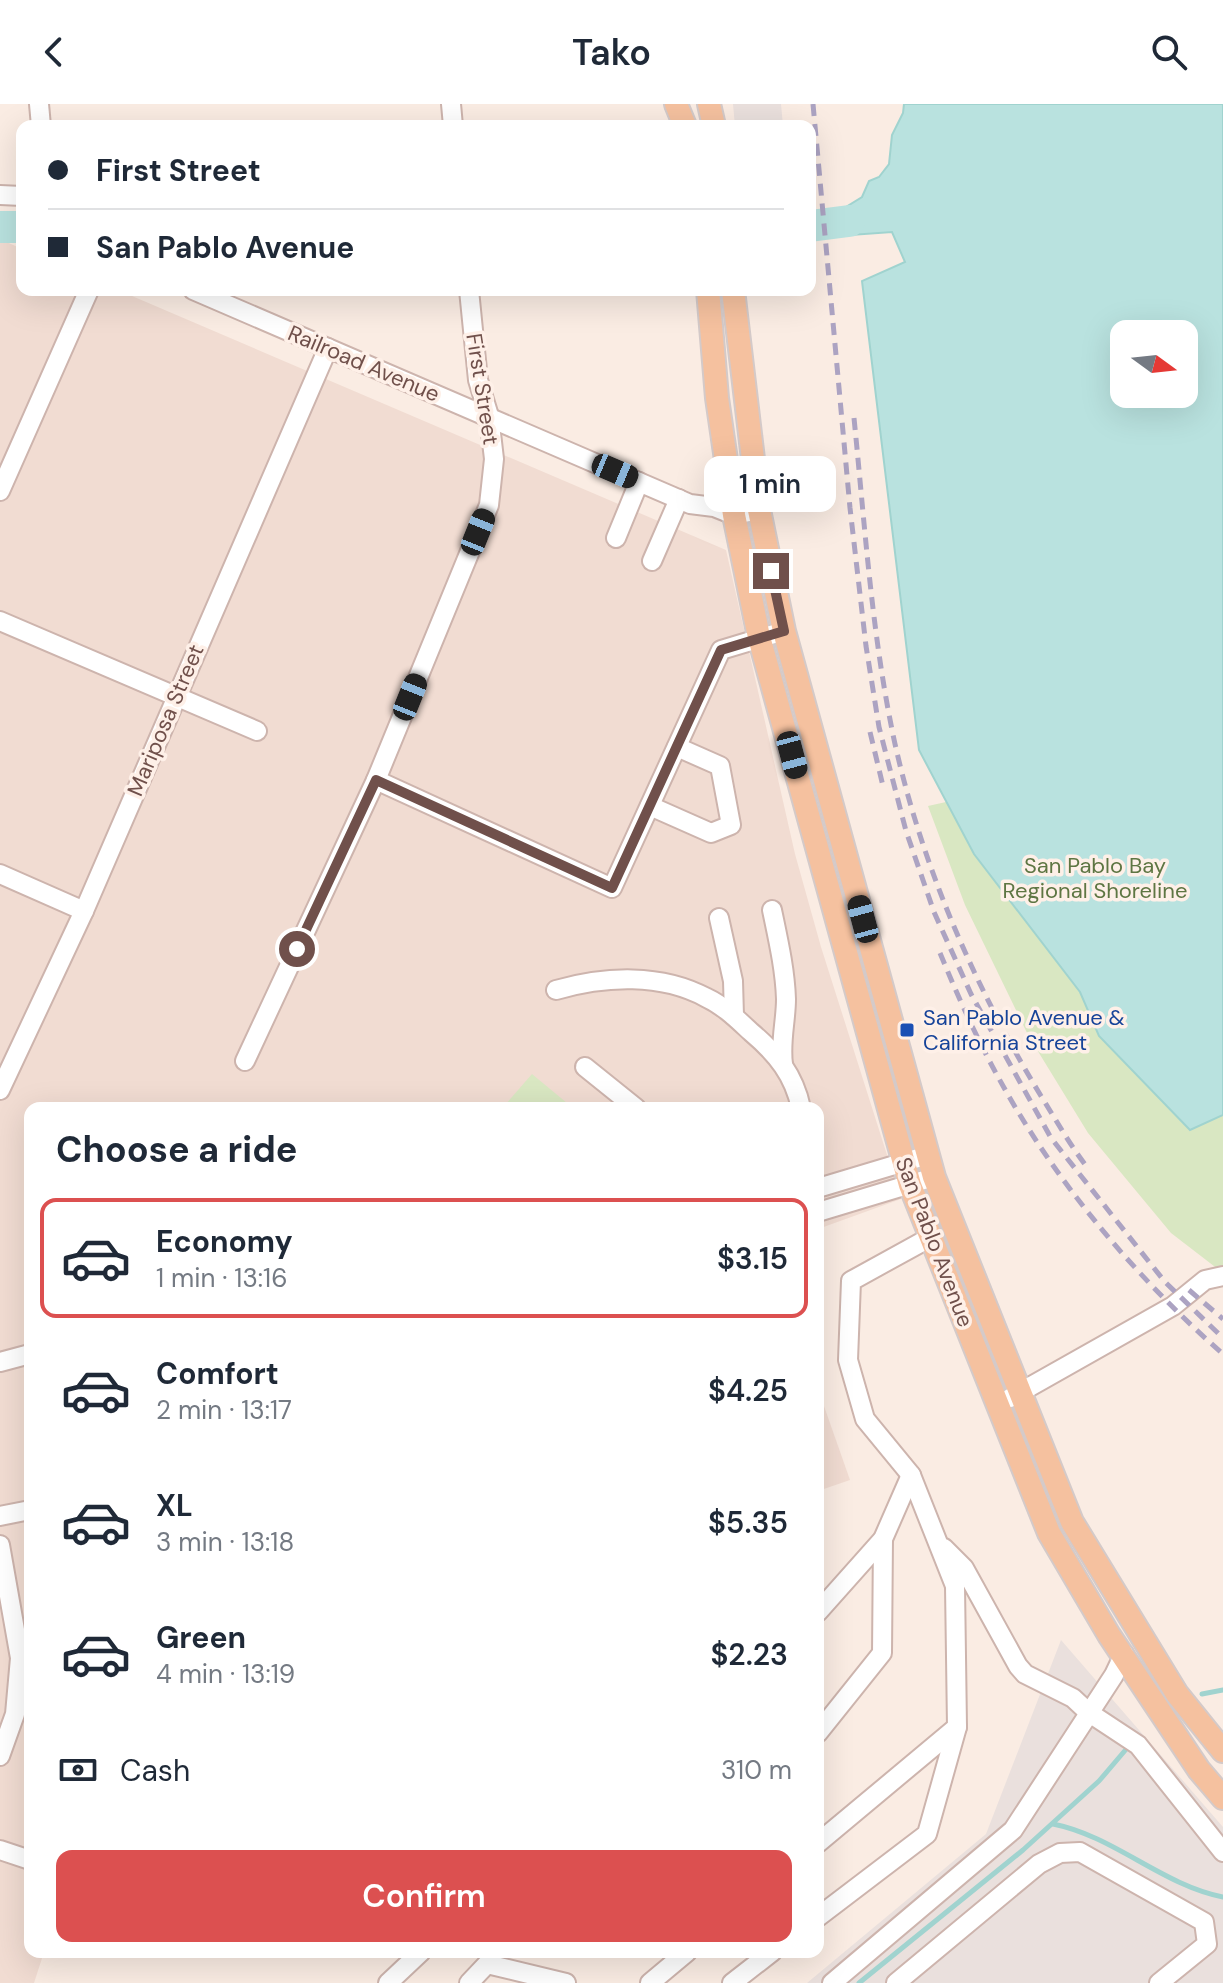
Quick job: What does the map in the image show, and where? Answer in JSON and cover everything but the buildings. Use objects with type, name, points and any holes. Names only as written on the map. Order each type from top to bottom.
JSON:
[{"type":"main road","name":"San Pablo Avenue","points":[[708,296],[717,398],[734,515],[759,637],[910,1185],[1049,1533],[1109,1635],[1199,1770],[1223,1798]]},
{"type":"main road","name":"San Pablo Avenue","points":[[734,296],[759,510],[784,631],[934,1177],[1072,1522],[1177,1694],[1223,1751]]},
{"type":"street","points":[[0,491],[86,296]]},
{"type":"street","name":"Railroad Avenue","points":[[207,296],[679,499],[734,515],[759,510]]},
{"type":"street","name":"First Street","points":[[245,1061],[376,780],[489,505],[494,459],[489,416],[478,380],[470,296]]},
{"type":"street","name":"Mariposa Street","points":[[0,1090],[84,911],[328,348]]},
{"type":"street","points":[[616,538],[639,482]]},
{"type":"street","points":[[652,561],[679,499]]},
{"type":"street","points":[[0,621],[257,731]]},
{"type":"street","points":[[376,780],[612,888],[721,650],[784,631]]},
{"type":"street","points":[[650,806],[711,833],[731,825],[720,766],[677,747]]},
{"type":"street","points":[[0,874],[84,911]]},
{"type":"street","points":[[772,910],[785,982],[783,1064]]},
{"type":"street","points":[[719,918],[733,981],[734,1016]]},
{"type":"street","points":[[556,990],[590,980],[612,978],[663,983],[709,998],[734,1016],[783,1064],[794,1081],[799,1102]]},
{"type":"street","points":[[585,1067],[629,1102]]},
{"type":"street","points":[[824,1186],[928,1155]]},
{"type":"street","points":[[824,1210],[934,1177]]},
{"type":"street","points":[[824,1912],[927,1834],[957,1727],[955,1586],[911,1475],[865,1419],[848,1360],[851,1281],[931,1237]]},
{"type":"street","points":[[997,1405],[1173,1306],[1205,1280],[1223,1276]]},
{"type":"street","points":[[0,1362],[24,1356]]},
{"type":"street","points":[[824,1605],[883,1539],[911,1475]]},
{"type":"street","points":[[0,1516],[24,1511]]},
{"type":"street","points":[[824,1726],[882,1653],[883,1539]]},
{"type":"street","points":[[938,1543],[964,1568],[1025,1674],[1073,1698],[1088,1712],[1138,1745],[1223,1852]]},
{"type":"street","points":[[0,1545],[3,1575],[21,1605],[22,1716],[0,1756]]},
{"type":"street","points":[[832,1983],[1013,1830],[1114,1675],[1124,1654]]},
{"type":"street","points":[[824,1838],[957,1727]]},
{"type":"street","points":[[0,1850],[24,1858]]},
{"type":"street","points":[[896,1983],[1039,1864],[1060,1853],[1080,1852],[1204,1922],[1215,1940],[1159,1983]]},
{"type":"street","points":[[388,1983],[415,1958]]},
{"type":"street","points":[[650,1983],[680,1958]]},
{"type":"street","points":[[732,1983],[764,1958]]},
{"type":"street","points":[[469,1983],[487,1964],[562,1983]]},
{"type":"shaded area","points":[[733,104],[781,104],[782,120],[734,120]]},
{"type":"shaded area","points":[[0,239],[16,246],[16,296],[132,296],[726,550],[795,854],[821,947],[901,1199],[824,1227],[824,1102],[24,1102],[24,1958],[42,1958],[34,1983],[0,1983]]},
{"type":"shaded area","points":[[824,1406],[850,1480],[824,1489]]},
{"type":"shaded area","points":[[1061,1640],[1223,1827],[1223,1983],[807,1983],[986,1834]]},
{"type":"green space","name":"San Pablo Bay Regional Shoreline","points":[[1223,687],[1223,1273],[1171,1233],[1088,1133],[1028,1035],[965,905],[928,806],[946,802]]},
{"type":"green space","points":[[532,1074],[566,1102],[508,1102]]},
{"type":"water","points":[[904,104],[1223,104],[1223,1115],[1190,1130],[1099,1036],[1080,992],[974,854],[919,750],[862,281],[905,262],[892,232],[851,235],[846,207],[862,197],[869,181],[879,177],[889,164],[892,135]]},
{"type":"waterway","points":[[816,225],[849,221]]},
{"type":"waterway","points":[[0,227],[16,227]]},
{"type":"waterway","points":[[1202,1694],[1223,1690]]},
{"type":"waterway","points":[[859,1983],[1023,1850],[1099,1781],[1128,1747]]},
{"type":"waterway","points":[[1053,1824],[1097,1839],[1179,1882],[1223,1897]]},
{"type":"railway","points":[[813,104],[814,120]]},
{"type":"railway","points":[[816,137],[850,508],[866,646],[879,727],[906,831],[934,912],[971,994],[1051,1138],[1165,1282],[1223,1338]]},
{"type":"railway","points":[[854,418],[880,664],[895,744],[920,836],[954,926],[994,1013],[1041,1096],[1087,1167]]},
{"type":"railway","points":[[870,732],[883,786]]},
{"type":"railway","points":[[940,953],[989,1060],[1043,1152],[1127,1259],[1223,1354]]},
{"type":"railway","points":[[1189,1290],[1223,1319]]},
{"type":"place","name":"San Pablo Avenue & California Street","points":[[907,1030]]},
{"type":"route","points":[[297,949],[376,780],[612,888],[721,650],[784,631],[771,571]]}]
